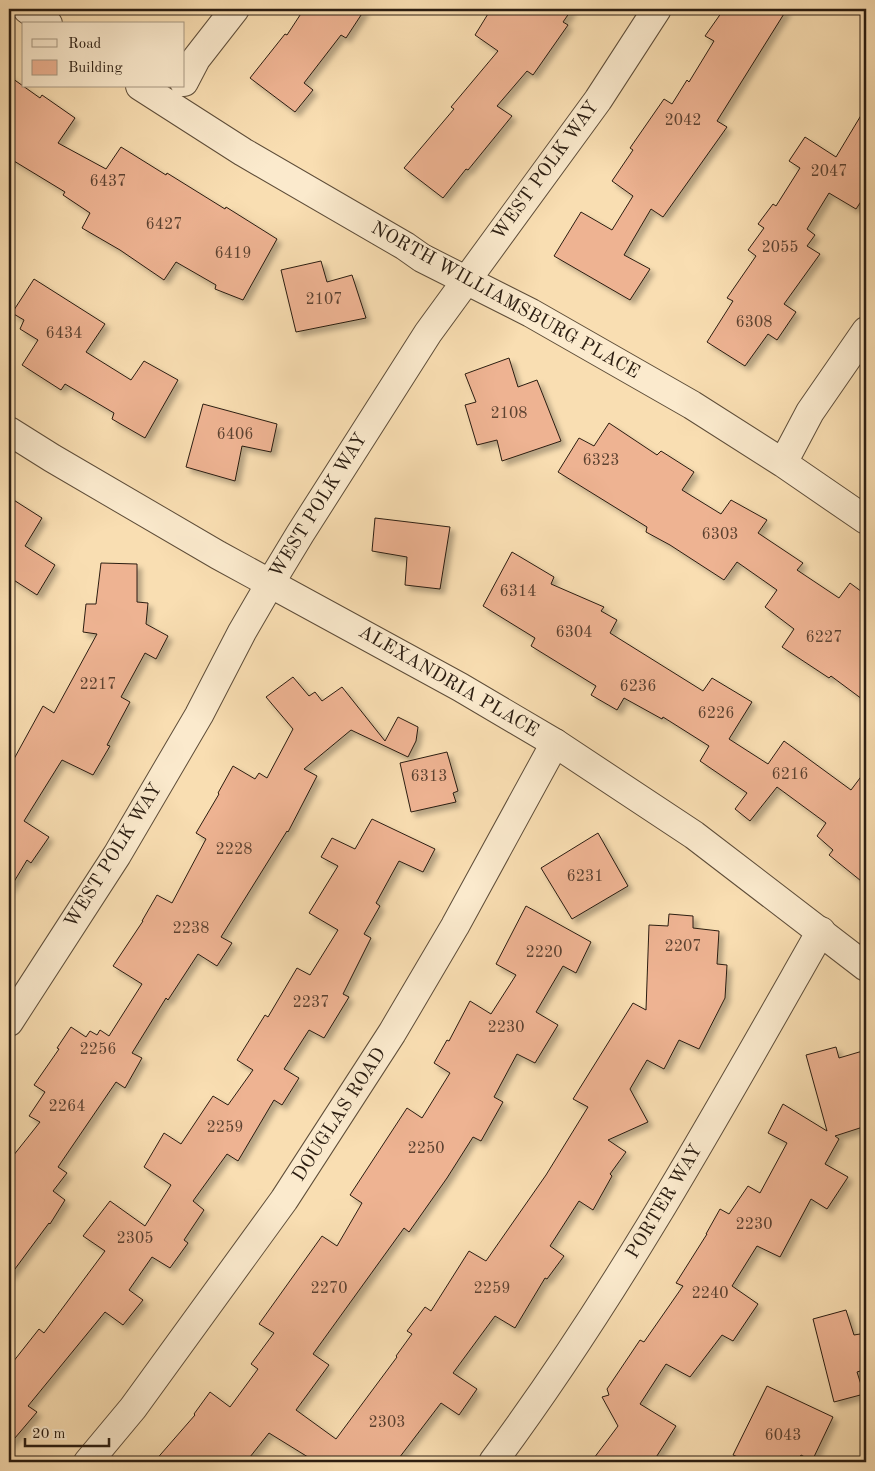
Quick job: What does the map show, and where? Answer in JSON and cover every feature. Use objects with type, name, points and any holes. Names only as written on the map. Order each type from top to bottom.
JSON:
[{"type":"street","points":[[27,9],[45,22]]},
{"type":"street","points":[[185,80],[196,59],[235,9]]},
{"type":"street","name":"WEST POLK WAY","points":[[9,1022],[117,855],[199,715],[242,632],[271,582],[428,333],[598,100],[657,9]]},
{"type":"street","name":"NORTH WILLIAMSBURG PLACE","points":[[147,88],[176,96],[242,152],[405,246],[422,258],[532,313],[692,405],[783,463],[866,520]]},
{"type":"street","points":[[783,463],[810,412],[866,331]]},
{"type":"street","name":"ALEXANDRIA PLACE","points":[[9,431],[60,463],[218,554],[460,687],[555,743],[694,835],[866,967]]},
{"type":"street","name":"DOUGLAS ROAD","points":[[88,1462],[133,1408],[284,1200],[392,1034],[455,926],[555,743]]},
{"type":"street","name":"PORTER WAY","points":[[493,1462],[556,1373],[622,1272],[699,1146],[821,931]]},
{"type":"building","points":[[304,9],[365,9],[346,38],[341,35],[304,83],[313,90],[295,112],[250,78],[285,34],[287,35]]},
{"type":"building","points":[[491,9],[572,9],[563,22],[568,25],[533,75],[527,71],[497,106],[512,116],[443,198],[404,168],[454,109],[451,107],[498,51],[475,35]]},
{"type":"building","points":[[724,9],[787,9],[717,121],[727,127],[663,217],[651,209],[624,255],[650,269],[630,300],[554,256],[581,212],[612,230],[633,196],[612,181],[633,150],[630,148],[664,99],[672,104],[687,80],[689,82],[714,41],[705,36]]},
{"type":"building","points":[[9,76],[22,85],[22,88],[26,88],[40,98],[42,95],[75,118],[58,143],[106,169],[121,147],[225,209],[226,207],[277,239],[243,300],[215,289],[216,285],[176,262],[164,280],[120,250],[82,228],[90,213],[63,195],[65,192],[9,158]]},
{"type":"building","points":[[866,107],[866,194],[856,209],[829,193],[807,229],[815,235],[807,246],[820,254],[784,304],[796,312],[777,340],[768,334],[745,366],[707,342],[733,301],[727,298],[756,256],[748,250],[764,228],[758,224],[773,204],[776,206],[800,168],[789,161],[805,137],[836,157]]},
{"type":"building","points":[[321,261],[327,282],[352,275],[366,318],[296,332],[281,270]]},
{"type":"building","points":[[34,279],[105,324],[86,352],[131,380],[144,361],[178,380],[145,438],[112,419],[114,413],[65,384],[61,390],[22,365],[38,340],[20,329],[24,320],[12,313]]},
{"type":"building","points":[[509,358],[518,387],[537,380],[561,441],[502,461],[497,440],[477,445],[465,405],[476,402],[465,374]]},
{"type":"building","points":[[203,404],[277,424],[271,452],[242,446],[235,481],[186,467]]},
{"type":"building","points":[[609,423],[657,455],[661,451],[694,472],[682,490],[721,514],[731,500],[767,520],[758,533],[803,563],[797,570],[839,598],[850,583],[866,595],[866,702],[831,676],[829,678],[782,647],[794,629],[765,607],[777,590],[737,562],[724,580],[670,545],[646,532],[647,527],[558,472],[579,438],[594,446]]},
{"type":"building","points":[[9,497],[42,518],[25,546],[55,565],[37,595],[9,577]]},
{"type":"building","points":[[375,518],[450,527],[440,589],[405,585],[407,557],[372,551]]},
{"type":"building","points":[[512,552],[554,577],[551,584],[604,607],[601,611],[617,620],[610,633],[703,691],[712,678],[752,702],[729,739],[768,764],[784,741],[851,790],[866,770],[866,885],[829,855],[833,850],[817,836],[826,823],[777,787],[750,821],[735,809],[747,793],[700,761],[709,746],[663,717],[662,719],[624,698],[617,710],[591,695],[596,686],[531,646],[535,638],[483,606]]},
{"type":"building","points":[[101,563],[137,564],[137,602],[148,603],[146,624],[168,636],[156,659],[145,653],[121,697],[130,702],[107,745],[110,746],[93,775],[62,760],[24,821],[49,837],[31,863],[27,860],[9,890],[9,768],[43,706],[54,713],[97,634],[83,632],[86,604],[96,604]]},
{"type":"building","points":[[293,677],[309,696],[315,692],[322,701],[342,687],[385,741],[398,717],[418,727],[416,741],[408,757],[351,730],[304,769],[317,776],[288,832],[221,937],[232,943],[217,966],[198,954],[168,1000],[166,998],[132,1053],[142,1058],[125,1088],[116,1082],[58,1167],[67,1173],[53,1191],[65,1200],[50,1224],[9,1277],[9,1161],[40,1122],[29,1116],[45,1092],[34,1085],[59,1049],[57,1048],[71,1027],[86,1037],[90,1031],[97,1035],[100,1030],[109,1036],[142,984],[113,966],[143,921],[157,895],[172,903],[206,839],[196,833],[233,766],[255,779],[259,773],[267,778],[293,729],[266,697]]},
{"type":"building","points":[[447,752],[458,791],[453,793],[456,802],[411,812],[400,763]]},
{"type":"building","points":[[372,819],[435,849],[423,872],[399,861],[376,903],[380,906],[364,934],[371,938],[343,994],[349,997],[324,1038],[309,1030],[284,1069],[299,1078],[282,1105],[274,1100],[238,1161],[227,1154],[193,1201],[204,1210],[184,1240],[188,1243],[170,1268],[152,1257],[129,1290],[143,1300],[123,1325],[105,1312],[28,1406],[37,1412],[9,1445],[9,1367],[39,1329],[44,1333],[105,1251],[83,1236],[110,1201],[145,1226],[171,1185],[144,1167],[164,1133],[181,1144],[213,1096],[228,1105],[253,1070],[237,1060],[265,1015],[268,1017],[297,968],[310,975],[338,930],[309,913],[338,866],[321,857],[332,838],[355,849]]},
{"type":"building","points":[[598,833],[628,886],[572,919],[541,868]]},
{"type":"building","points":[[526,906],[591,942],[576,973],[563,966],[536,1012],[558,1025],[535,1063],[517,1054],[494,1097],[503,1102],[481,1141],[473,1137],[409,1232],[404,1228],[313,1354],[329,1365],[296,1410],[336,1439],[397,1357],[412,1334],[407,1331],[425,1307],[431,1311],[469,1251],[486,1261],[546,1175],[588,1107],[573,1099],[633,1003],[646,1010],[649,925],[668,926],[669,914],[693,916],[693,928],[719,931],[717,964],[727,965],[725,998],[699,1049],[679,1040],[664,1069],[647,1060],[630,1089],[648,1122],[608,1140],[626,1152],[610,1174],[612,1176],[593,1210],[579,1201],[550,1246],[564,1256],[547,1279],[545,1278],[515,1328],[495,1316],[453,1373],[477,1389],[459,1415],[441,1403],[396,1462],[316,1462],[269,1433],[246,1462],[154,1462],[195,1415],[210,1392],[230,1407],[258,1369],[251,1364],[274,1333],[259,1324],[322,1236],[337,1246],[362,1203],[350,1195],[407,1108],[422,1118],[450,1073],[434,1063],[447,1040],[449,1041],[470,1001],[491,1014],[516,975],[496,964]]},
{"type":"building","points":[[836,1047],[839,1058],[866,1050],[866,1126],[835,1136],[839,1139],[825,1164],[848,1177],[827,1209],[811,1199],[780,1257],[757,1246],[732,1286],[758,1304],[733,1341],[722,1335],[690,1377],[666,1364],[640,1404],[676,1426],[653,1462],[591,1462],[618,1426],[602,1397],[609,1395],[607,1389],[640,1340],[644,1342],[683,1286],[676,1283],[707,1234],[720,1209],[729,1214],[748,1186],[760,1193],[787,1143],[768,1133],[783,1104],[827,1131],[806,1055]]},
{"type":"building","points":[[846,1310],[854,1335],[866,1333],[866,1369],[857,1372],[864,1394],[834,1402],[813,1319]]},
{"type":"building","points":[[767,1386],[833,1417],[812,1461],[801,1455],[797,1462],[750,1462],[733,1455]]}]
